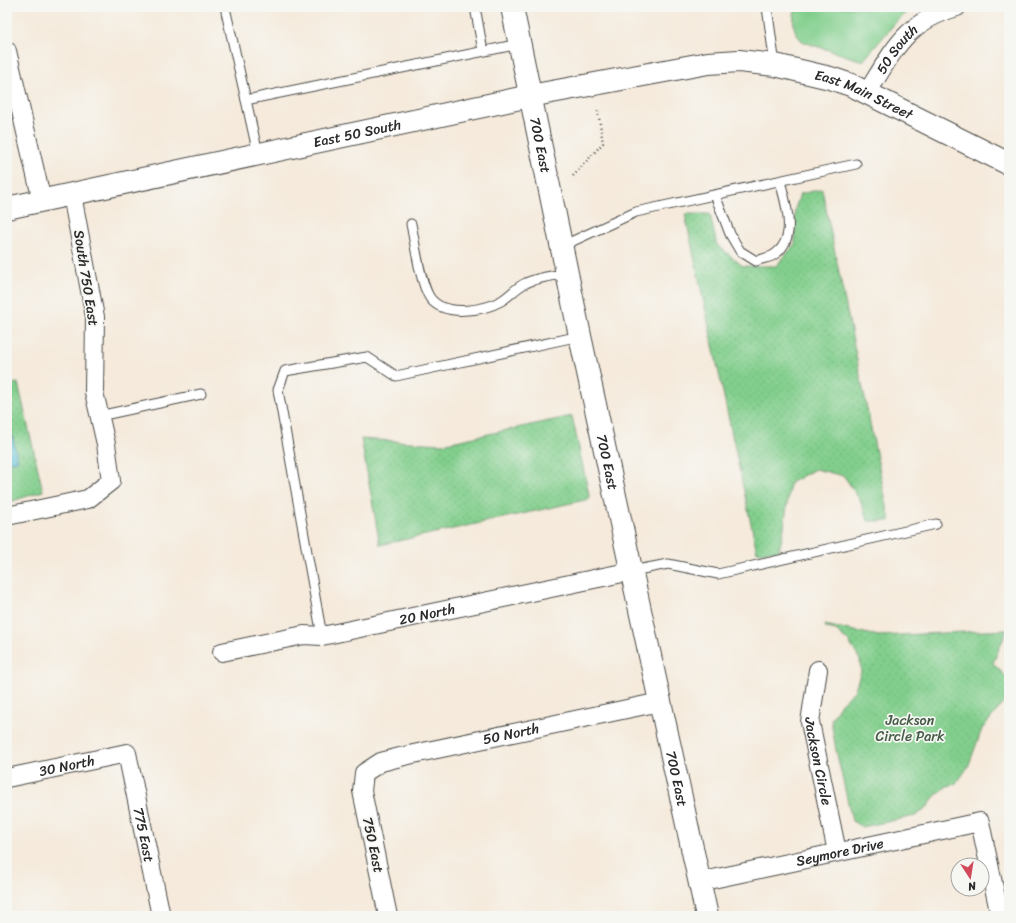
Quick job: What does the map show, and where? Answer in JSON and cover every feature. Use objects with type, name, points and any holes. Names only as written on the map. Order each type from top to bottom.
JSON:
[{"type":"main road","name":"700 East","points":[[512,7],[580,336],[707,916]]},
{"type":"main road","name":"East Main Street","points":[[708,63],[739,61],[775,65],[830,78],[867,93],[1009,164]]},
{"type":"main road","name":"East 50 South","points":[[7,208],[530,96],[708,63]]},
{"type":"street","name":"50 South","points":[[867,93],[898,44],[914,27],[934,15],[957,7]]},
{"type":"street","points":[[7,51],[10,81],[42,201]]},
{"type":"street","name":"South 750 East","points":[[7,516],[88,499],[110,481],[106,444],[94,392],[95,317],[72,195]]},
{"type":"street","name":"20 North","points":[[222,652],[304,635],[322,636],[632,571]]},
{"type":"street","name":"Jackson Circle","points":[[818,670],[810,722],[837,852]]},
{"type":"street","name":"50 North","points":[[364,773],[381,762],[404,756],[660,702]]},
{"type":"street","name":"30 North","points":[[7,778],[127,753]]},
{"type":"street","name":"775 East","points":[[127,753],[161,916]]},
{"type":"street","name":"750 East","points":[[364,773],[362,790],[388,916]]},
{"type":"street","name":"Seymore Drive","points":[[699,882],[980,822],[1000,916]]},
{"type":"lane","points":[[475,7],[483,52]]},
{"type":"lane","points":[[767,7],[775,65]]},
{"type":"lane","points":[[226,12],[258,154]]},
{"type":"lane","points":[[246,100],[519,44]]},
{"type":"lane","points":[[562,246],[636,212],[856,164]]},
{"type":"lane","points":[[715,195],[730,234],[740,251],[756,260],[772,256],[786,242],[789,217],[780,181]]},
{"type":"lane","points":[[411,224],[425,288],[430,297],[442,308],[452,310],[501,302],[527,282],[567,273]]},
{"type":"lane","points":[[322,636],[278,390],[285,371],[367,357],[396,376],[580,336]]},
{"type":"lane","points":[[99,416],[201,394]]},
{"type":"lane","points":[[632,571],[668,564],[718,574],[936,524]]},
{"type":"path","points":[[573,176],[603,143],[598,111]]},
{"type":"green space","points":[[796,7],[914,7],[896,22],[863,61],[803,42],[799,38],[794,26]]},
{"type":"green space","points":[[822,189],[890,521],[868,521],[860,500],[844,476],[815,469],[790,483],[784,528],[779,551],[757,552],[685,214],[710,214],[717,245],[743,266],[776,266],[795,244],[795,209],[800,194]]},
{"type":"green space","points":[[18,383],[43,491],[7,503],[7,385]]},
{"type":"green space","points":[[572,416],[590,499],[380,545],[361,439],[442,444]]},
{"type":"green space","name":"Jackson Circle Park","points":[[825,625],[879,636],[1007,630],[993,663],[1009,680],[1009,696],[982,729],[968,767],[956,784],[947,786],[934,797],[926,809],[915,816],[862,827],[852,821],[836,750],[831,720],[841,703],[854,691],[861,672],[860,660],[849,642],[836,630],[826,628]]},
{"type":"water","points":[[11,430],[18,461],[7,463],[7,431]]}]
